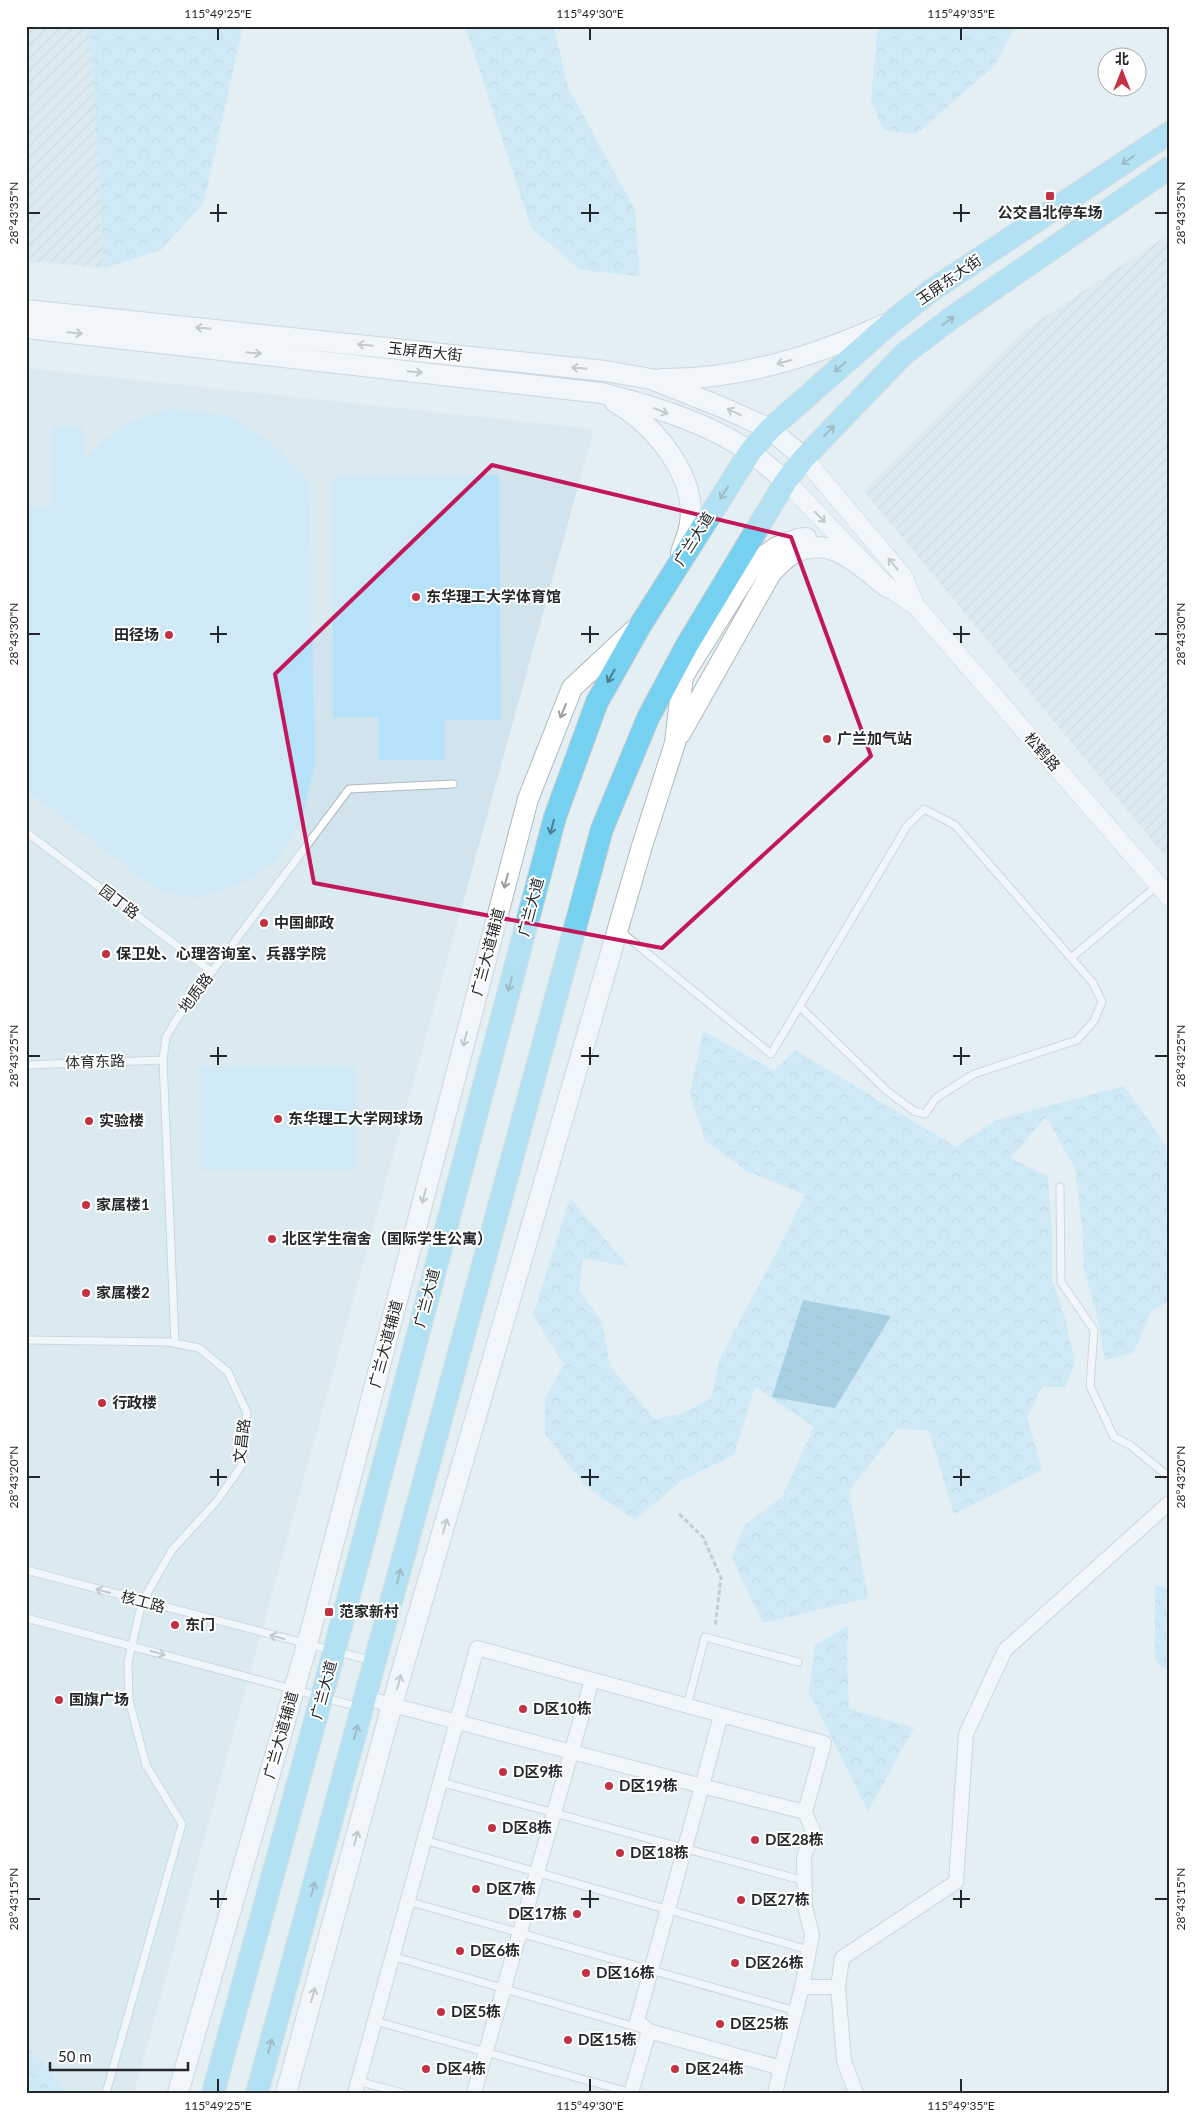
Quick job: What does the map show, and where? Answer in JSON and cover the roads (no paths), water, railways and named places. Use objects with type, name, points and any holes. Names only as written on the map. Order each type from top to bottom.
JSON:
[{"type":"main road","name":"玉屏东大街","points":[[750,452],[770,429],[894,320],[932,290],[1169,133]]},
{"type":"main road","points":[[257,2093],[602,829],[648,718],[687,645],[786,482],[804,458],[904,354],[953,317],[1169,168]]},
{"type":"main road","name":"玉屏西大街","points":[[26,310],[596,370],[651,379],[724,408],[770,429],[804,458]]},
{"type":"main road","points":[[651,379],[722,375],[773,365],[840,344],[894,320]]},
{"type":"main road","name":"玉屏西大街","points":[[26,328],[601,393],[652,407],[708,429],[750,452],[786,482]]},
{"type":"main road","points":[[601,393],[630,411],[652,430],[673,457],[688,490],[690,523],[676,568]]},
{"type":"main road","name":"广兰大道","points":[[213,2093],[322,1697],[555,817],[597,702],[641,624],[750,452]]},
{"type":"main road","points":[[683,677],[754,562],[777,547],[798,538],[816,538],[839,550],[887,587]]},
{"type":"main road","points":[[675,743],[771,573],[790,556],[807,547],[821,546],[839,550]]},
{"type":"main road","name":"广兰大道辅道","points":[[178,2093],[307,1645],[528,799],[572,688],[641,624]]},
{"type":"main road","points":[[286,2093],[392,1705],[642,846],[675,743],[687,645]]},
{"type":"street","name":"松鹤路","points":[[804,458],[903,576],[916,606]]},
{"type":"street","name":"松鹤路","points":[[786,482],[887,587],[916,606],[1163,891]]},
{"type":"street","points":[[856,2093],[844,2061],[838,1987],[842,1958],[956,1882],[966,1734],[1005,1650],[1169,1503]]},
{"type":"street","points":[[357,2087],[477,1648],[824,1743],[805,1812],[813,1831],[804,1857],[806,1881],[805,1906],[812,1935],[802,1987],[775,2093]]},
{"type":"street","points":[[474,2093],[592,1680]]},
{"type":"street","points":[[364,1703],[392,1705],[805,1812]]},
{"type":"street","points":[[721,1715],[637,2021],[649,2031],[781,2068]]},
{"type":"street","points":[[802,1987],[838,1987]]},
{"type":"street","points":[[631,2093],[649,2031]]},
{"type":"lane","name":"地质路","points":[[175,1343],[163,1060],[166,1037],[212,972],[349,789],[453,784]]},
{"type":"lane","points":[[618,929],[771,1054],[799,1006],[907,826],[924,809],[955,825],[1093,983],[1102,1002],[1094,1021],[1077,1040],[974,1074],[936,1098],[925,1114],[914,1111],[886,1091],[799,1006]]},
{"type":"lane","name":"园丁路","points":[[26,832],[212,972]]},
{"type":"lane","points":[[1071,958],[1163,891]]},
{"type":"lane","name":"体育东路","points":[[26,1065],[163,1060]]},
{"type":"lane","points":[[1060,1187],[1061,1282],[1094,1330],[1090,1386],[1114,1437],[1130,1445],[1169,1477]]},
{"type":"lane","name":"文昌路","points":[[26,1340],[175,1343],[199,1348],[228,1372],[247,1413],[242,1465],[216,1502],[172,1550],[142,1602],[131,1646],[128,1662],[129,1700],[146,1764],[182,1824],[106,2093]]},
{"type":"lane","name":"核工路","points":[[26,1570],[376,1662]]},
{"type":"lane","points":[[26,1618],[294,1690],[322,1697],[364,1703]]},
{"type":"lane","points":[[687,1706],[706,1637],[798,1662]]},
{"type":"lane","points":[[440,1782],[806,1881]]},
{"type":"lane","points":[[424,1840],[809,1950]]},
{"type":"lane","points":[[408,1901],[796,2011]]},
{"type":"lane","points":[[392,1956],[649,2031]]},
{"type":"lane","points":[[375,2021],[631,2093]]},
{"type":"lane","points":[[357,2087],[402,2093]]},
{"type":"water","points":[[803,1300],[891,1316],[835,1408],[772,1397]]},
{"type":"place","name":"公交昌北停车场","points":[[1050,196]]},
{"type":"place","name":"东华理工大学体育馆","points":[[416,597]]},
{"type":"place","name":"田径场","points":[[169,635]]},
{"type":"place","name":"广兰加气站","points":[[827,739]]},
{"type":"place","name":"中国邮政","points":[[264,923]]},
{"type":"place","name":"保卫处、心理咨询室、兵器学院","points":[[106,954]]},
{"type":"place","name":"东华理工大学网球场","points":[[278,1119]]},
{"type":"place","name":"实验楼","points":[[89,1121]]},
{"type":"place","name":"家属楼1","points":[[86,1205]]},
{"type":"place","name":"北区学生宿舍（国际学生公寓）","points":[[272,1239]]},
{"type":"place","name":"家属楼2","points":[[86,1293]]},
{"type":"place","name":"行政楼","points":[[102,1403]]},
{"type":"place","name":"范家新村","points":[[329,1612]]},
{"type":"place","name":"东门","points":[[175,1625]]},
{"type":"place","name":"国旗广场","points":[[59,1700]]},
{"type":"place","name":"D区10栋","points":[[523,1709]]},
{"type":"place","name":"D区9栋","points":[[503,1772]]},
{"type":"place","name":"D区19栋","points":[[609,1786]]},
{"type":"place","name":"D区8栋","points":[[492,1828]]},
{"type":"place","name":"D区28栋","points":[[755,1840]]},
{"type":"place","name":"D区18栋","points":[[620,1853]]},
{"type":"place","name":"D区7栋","points":[[476,1889]]},
{"type":"place","name":"D区27栋","points":[[741,1900]]},
{"type":"place","name":"D区17栋","points":[[577,1914]]},
{"type":"place","name":"D区6栋","points":[[460,1951]]},
{"type":"place","name":"D区26栋","points":[[735,1963]]},
{"type":"place","name":"D区16栋","points":[[586,1973]]},
{"type":"place","name":"D区5栋","points":[[441,2012]]},
{"type":"place","name":"D区25栋","points":[[720,2024]]},
{"type":"place","name":"D区15栋","points":[[568,2040]]},
{"type":"place","name":"D区4栋","points":[[426,2069]]},
{"type":"place","name":"D区24栋","points":[[675,2069]]}]
